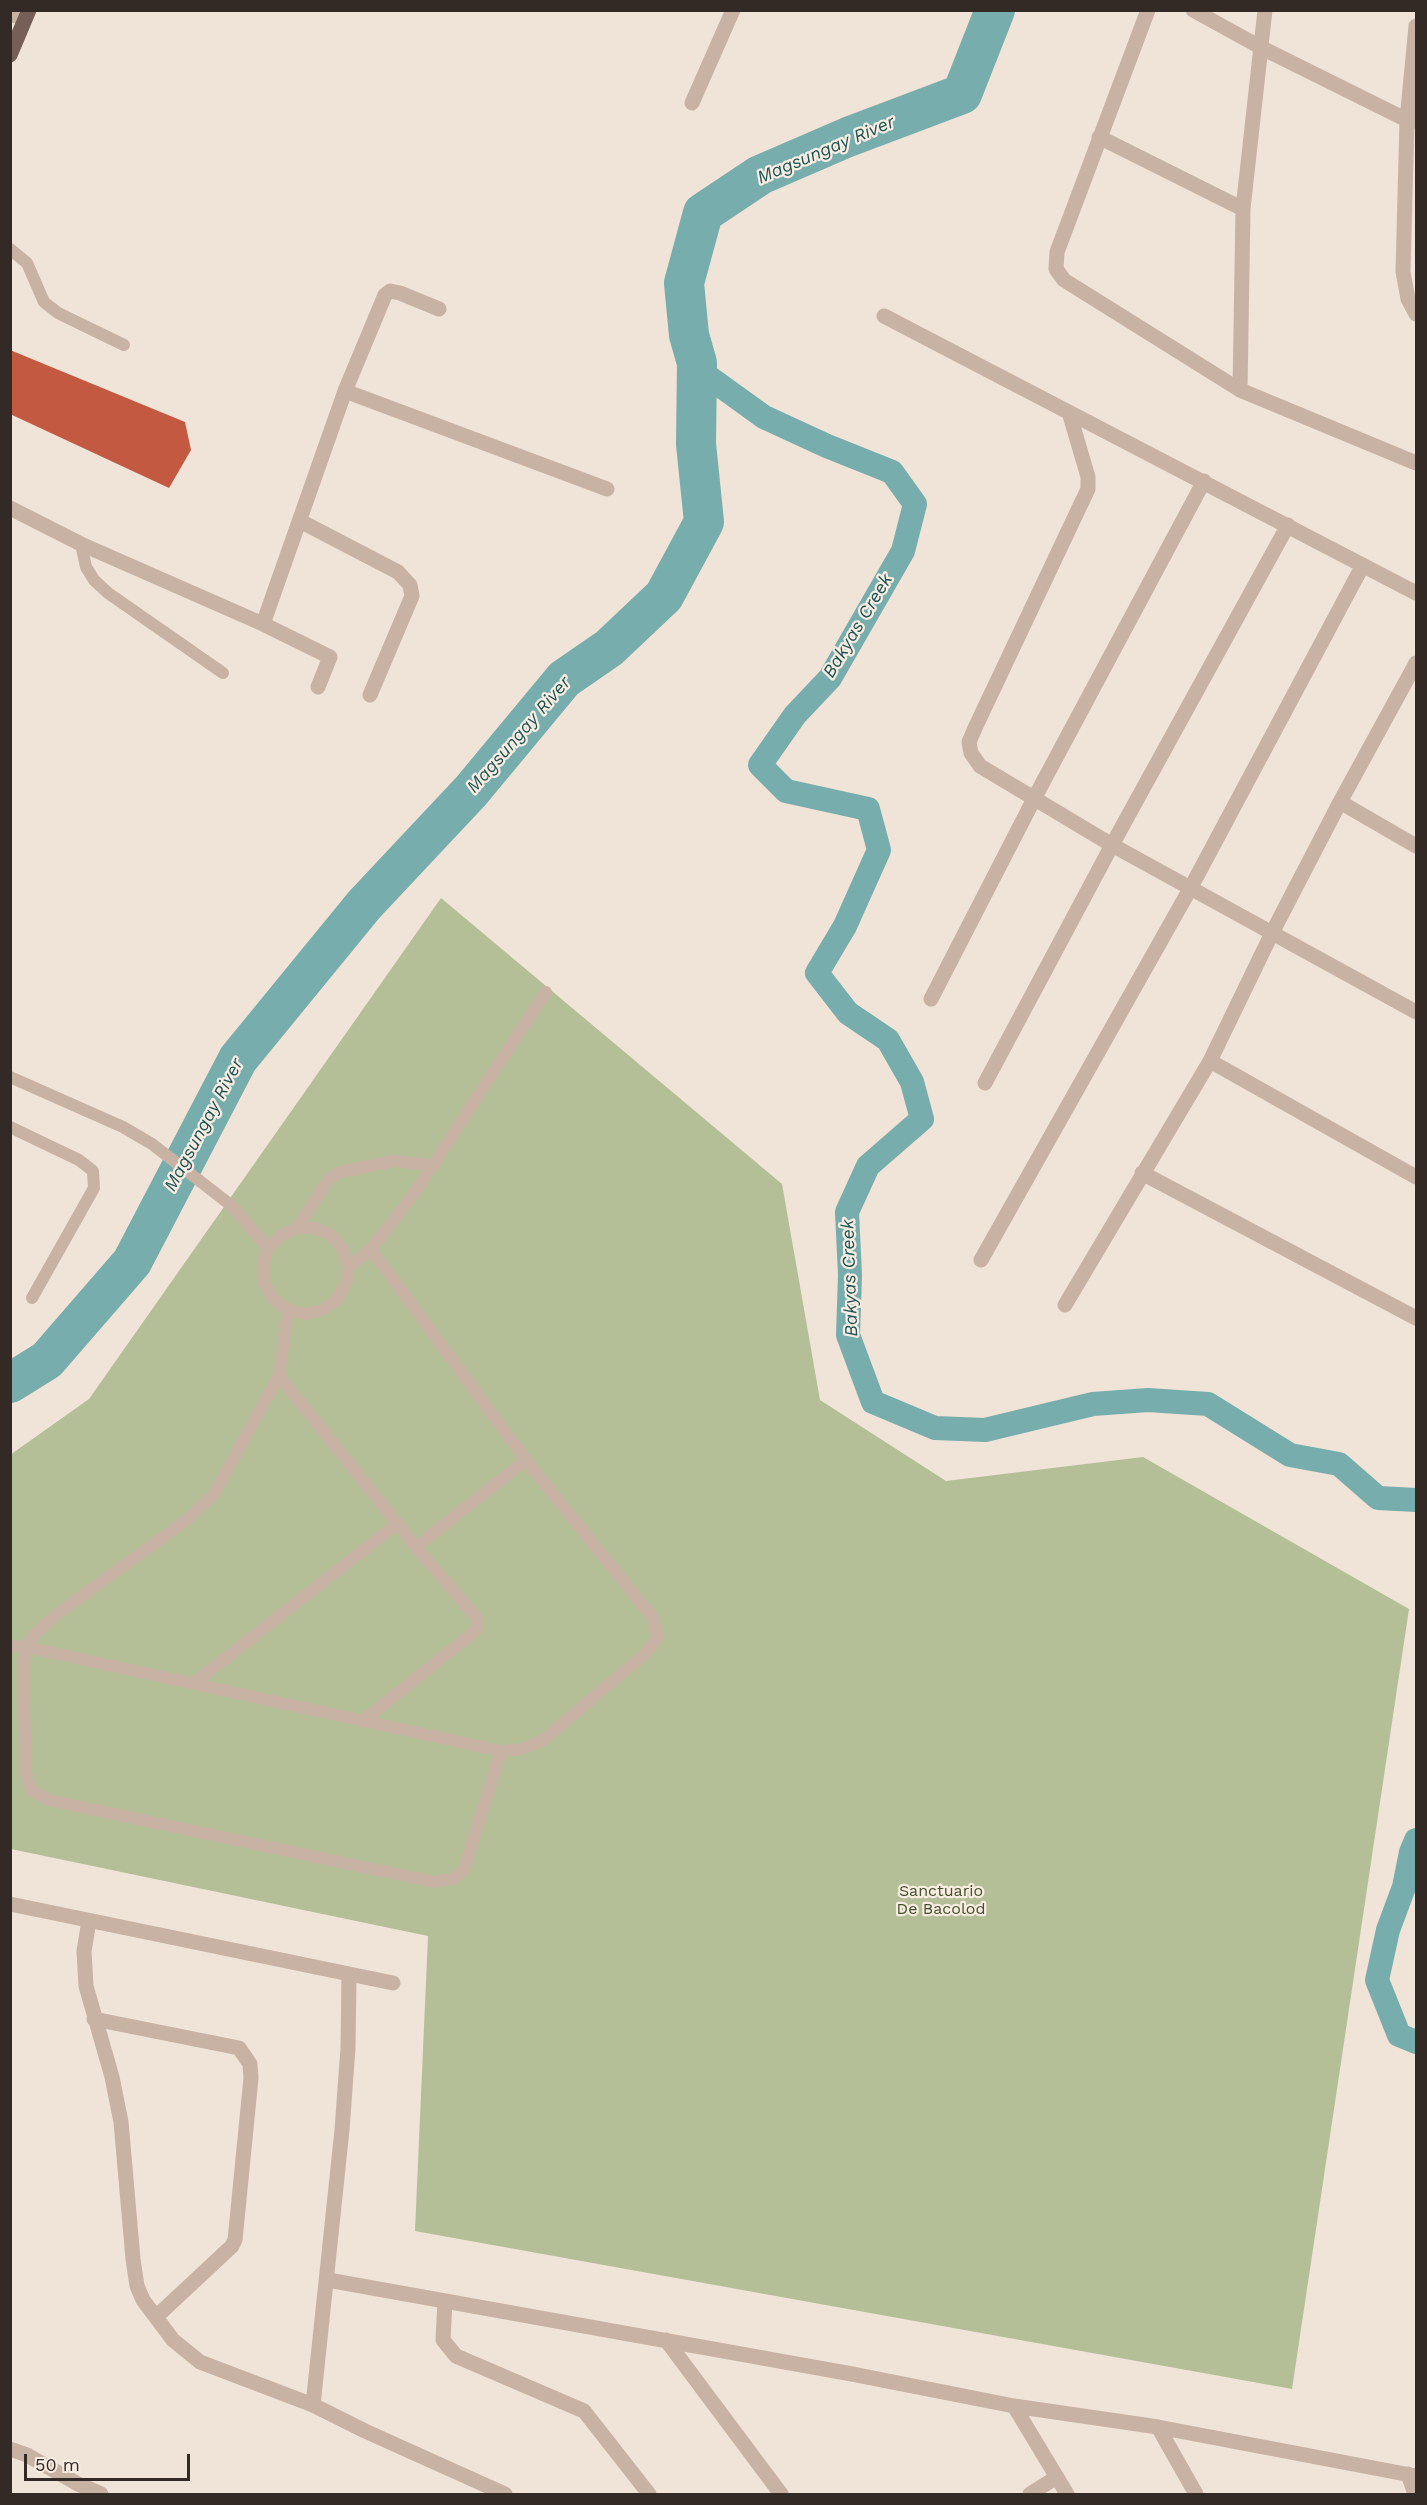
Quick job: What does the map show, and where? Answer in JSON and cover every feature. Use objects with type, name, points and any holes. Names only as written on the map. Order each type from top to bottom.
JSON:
[{"type":"main road","points":[[10,55],[21,15]]},
{"type":"street","points":[[692,103],[733,10]]},
{"type":"street","points":[[1148,10],[1057,252],[1056,269],[1065,280],[1240,390],[1416,463]]},
{"type":"street","points":[[1193,10],[1262,48],[1412,121]]},
{"type":"street","points":[[1240,390],[1244,209],[1265,10]]},
{"type":"street","points":[[1416,26],[1403,272],[1408,299],[1416,314]]},
{"type":"street","points":[[1099,137],[1244,209]]},
{"type":"street","points":[[263,624],[345,391],[385,295],[390,291],[400,293],[439,309]]},
{"type":"street","points":[[884,316],[1416,593]]},
{"type":"street","points":[[345,391],[607,489]]},
{"type":"street","points":[[1069,412],[1088,477],[1088,489],[969,741],[971,753],[980,766],[1112,845],[1416,1012]]},
{"type":"street","points":[[931,999],[1035,797],[1204,481]]},
{"type":"street","points":[[10,508],[81,544],[263,624],[330,657],[318,687]]},
{"type":"street","points":[[300,521],[398,572],[410,585],[412,596],[370,695]]},
{"type":"street","points":[[986,1083],[1112,845],[1288,525]]},
{"type":"street","points":[[981,1260],[1190,889],[1363,565]]},
{"type":"street","points":[[1065,1305],[1210,1061],[1272,933],[1416,663]]},
{"type":"street","points":[[1340,802],[1416,846]]},
{"type":"street","points":[[1210,1061],[1416,1177]]},
{"type":"street","points":[[1142,1173],[1416,1318]]},
{"type":"street","points":[[10,1904],[393,1983]]},
{"type":"street","points":[[89,1921],[84,1951],[86,1986],[112,2077],[121,2122],[137,2286],[143,2300],[173,2340],[200,2362],[313,2405],[505,2494]]},
{"type":"street","points":[[313,2405],[328,2280],[348,2048],[350,1975]]},
{"type":"street","points":[[94,2019],[239,2048],[250,2064],[251,2078],[235,2240],[232,2247],[156,2317]]},
{"type":"street","points":[[328,2280],[666,2340],[1014,2406],[1158,2427],[1412,2475],[1415,2494]]},
{"type":"street","points":[[445,2301],[443,2340],[456,2356],[584,2411],[649,2494]]},
{"type":"street","points":[[666,2340],[781,2494]]},
{"type":"street","points":[[1014,2406],[1067,2494]]},
{"type":"street","points":[[1158,2427],[1196,2494]]},
{"type":"street","points":[[10,2449],[27,2455],[78,2484],[101,2494]]},
{"type":"street","points":[[1030,2494],[1057,2477]]},
{"type":"lane","points":[[10,249],[27,263],[44,302],[58,313],[124,345]]},
{"type":"lane","points":[[81,544],[86,567],[94,580],[108,593],[223,674]]},
{"type":"lane","points":[[349,1267],[371,1249],[414,1194],[546,992]]},
{"type":"lane","points":[[10,1077],[123,1127],[152,1144],[232,1206],[268,1248]]},
{"type":"lane","points":[[10,1127],[79,1160],[93,1171],[94,1188],[32,1298]]},
{"type":"lane","points":[[297,1228],[329,1179],[340,1172],[394,1161],[434,1165]]},
{"type":"lane","points":[[297,1228],[315,1228],[332,1235],[343,1249],[349,1267],[346,1284],[337,1300],[322,1310],[305,1314],[288,1310],[273,1299],[264,1283],[262,1265],[268,1248],[281,1235],[297,1228]]},
{"type":"lane","points":[[10,1646],[26,1647],[501,1751],[522,1749],[543,1740],[646,1653],[658,1637],[653,1618],[526,1460],[371,1249]]},
{"type":"lane","points":[[288,1310],[279,1376],[214,1494],[189,1518],[56,1615],[35,1634],[26,1647],[23,1667],[26,1773],[31,1790],[48,1800],[434,1882],[453,1879],[464,1870],[501,1751]]},
{"type":"lane","points":[[279,1376],[416,1547],[477,1618],[478,1627],[364,1720]]},
{"type":"lane","points":[[416,1547],[526,1460]]},
{"type":"lane","points":[[194,1683],[398,1523]]},
{"type":"green space","name":"Sanctuario De Bacolod","points":[[441,898],[782,1184],[820,1400],[946,1481],[1143,1457],[1409,1609],[1292,2389],[415,2231],[428,1936],[11,1849],[10,1455],[89,1399]]},
{"type":"building","points":[[10,350],[185,422],[191,450],[169,488],[10,414]]},
{"type":"waterway","name":"Magsungay River","points":[[10,1383],[47,1360],[132,1262],[238,1059],[364,905],[471,791],[564,679],[609,648],[664,596],[704,522],[696,444],[697,363],[689,335],[684,283],[703,213],[760,175],[848,137],[962,94],[995,10]]},
{"type":"waterway","name":"Bakyas Creek","points":[[697,363],[703,373],[764,417],[892,472],[915,504],[903,551],[830,678],[795,715],[760,765],[786,791],[868,809],[879,850],[845,926],[817,973],[848,1013],[888,1040],[912,1082],[922,1119],[868,1166],[847,1212],[850,1275],[848,1335],[873,1402],[935,1428],[985,1430],[1093,1404],[1148,1400],[1208,1404],[1290,1455],[1339,1464],[1378,1498],[1416,1500]]},
{"type":"waterway","name":"Bakyas Creek","points":[[1416,1840],[1411,1852],[1404,1887],[1388,1930],[1377,1980],[1399,2035],[1416,2042]]}]
